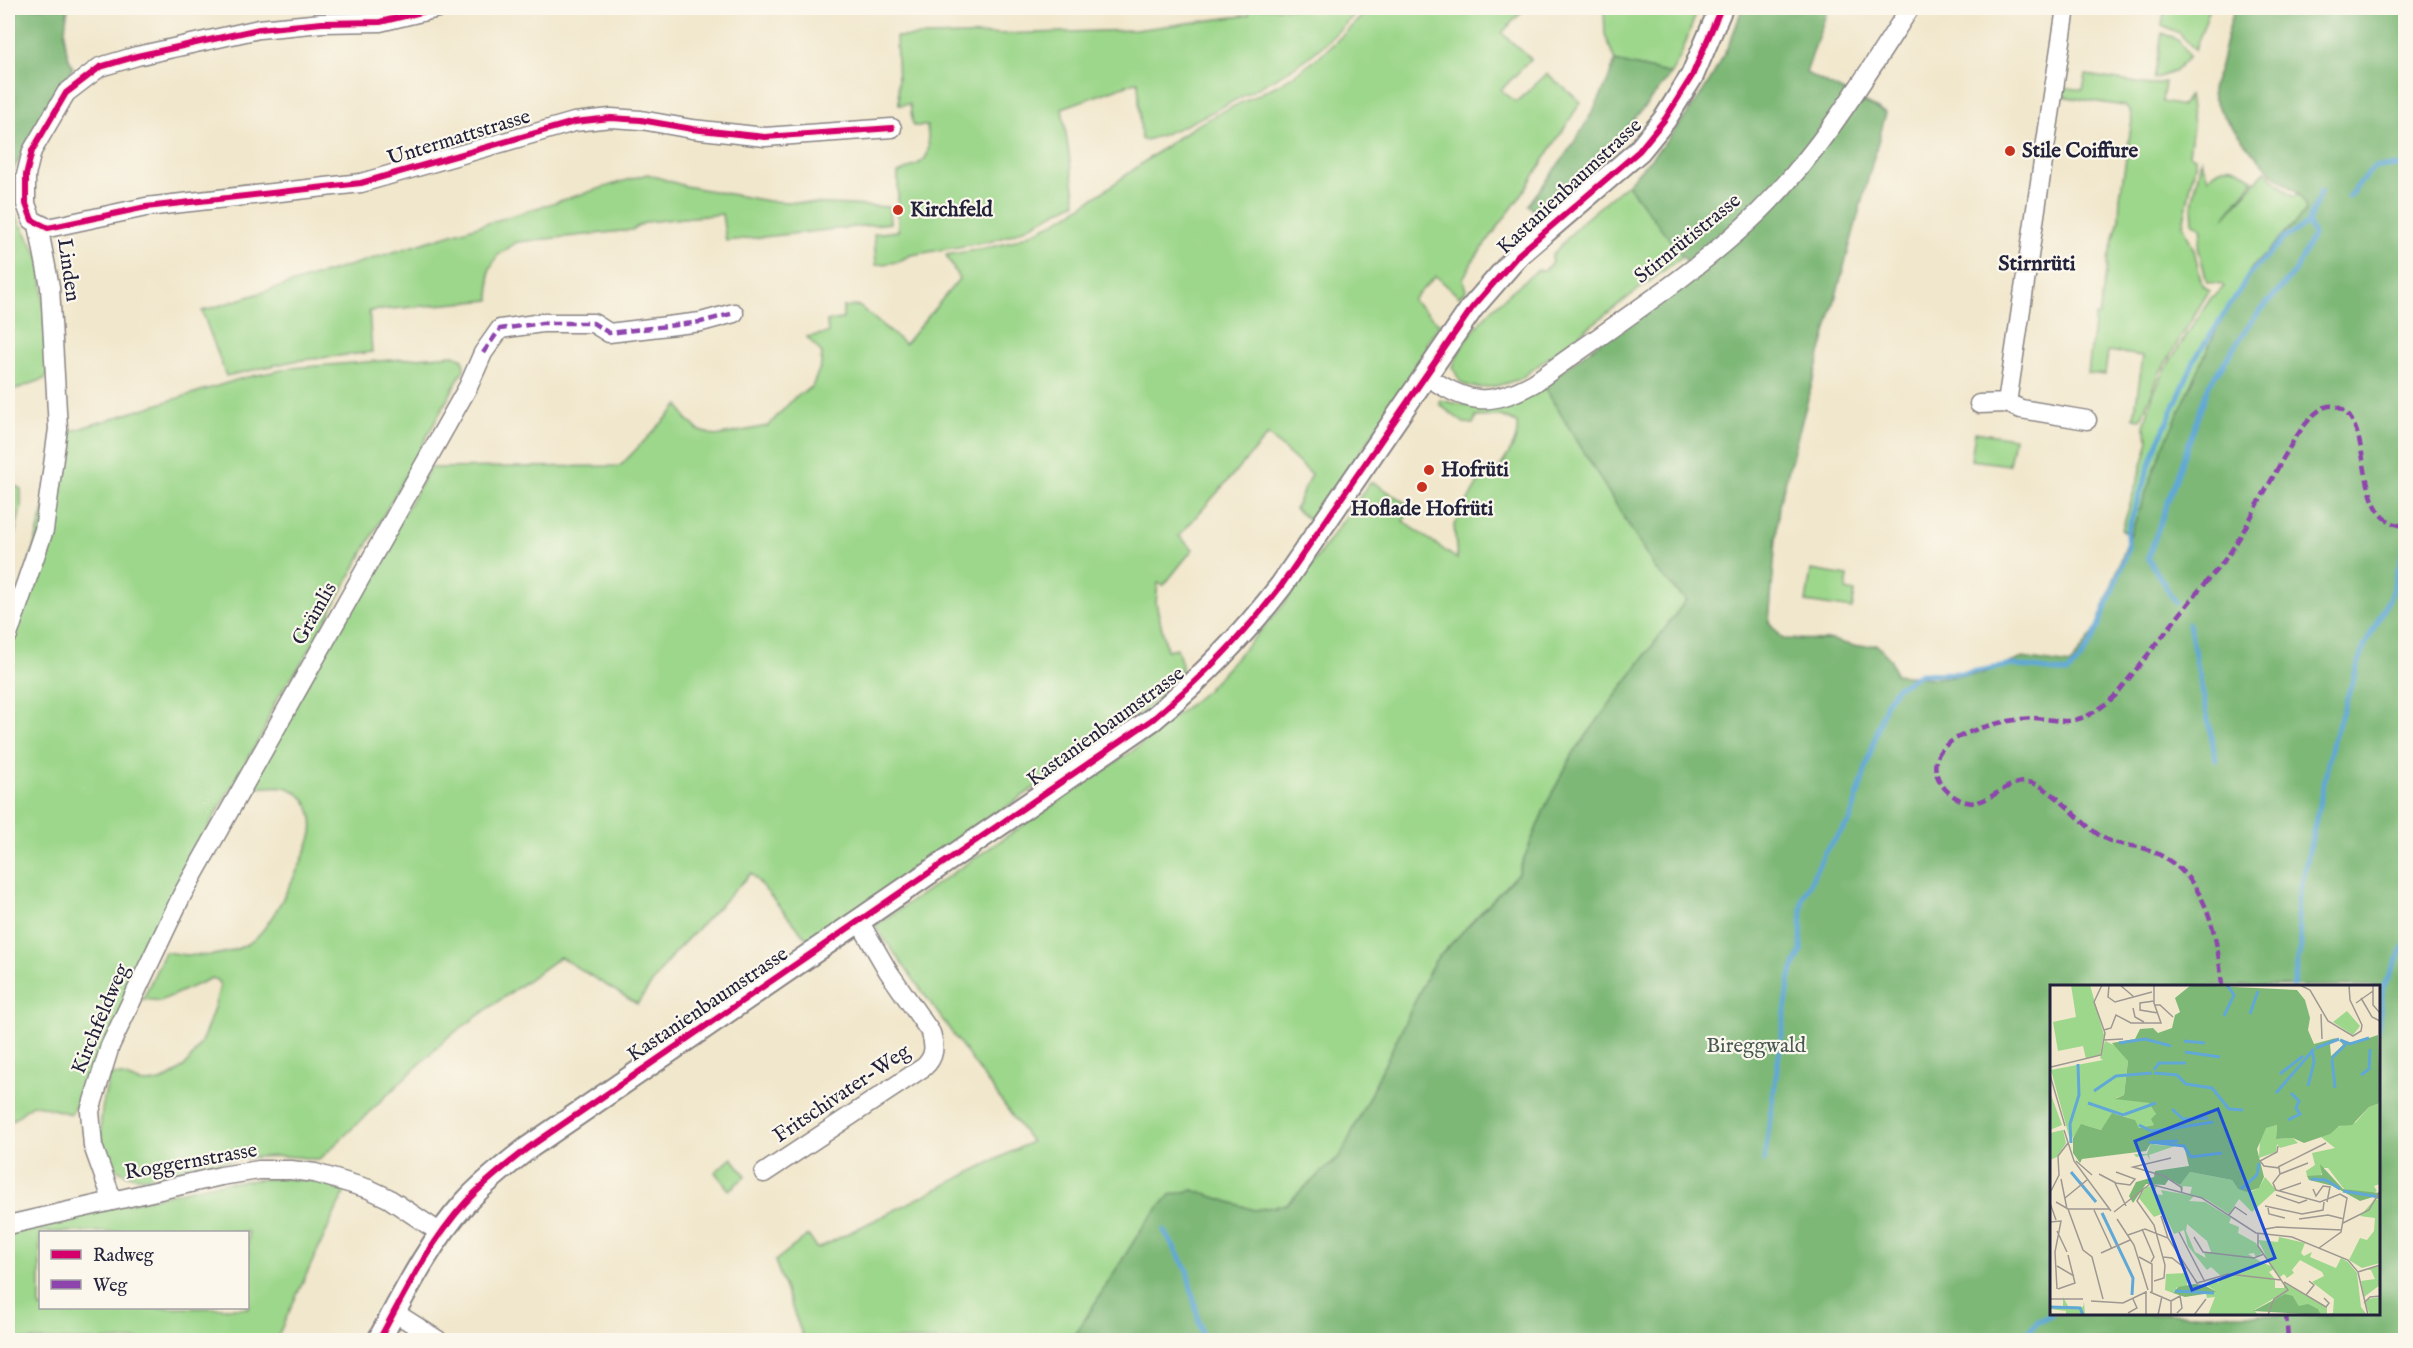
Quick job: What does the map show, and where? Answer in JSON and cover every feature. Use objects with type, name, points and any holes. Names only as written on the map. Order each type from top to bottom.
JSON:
[{"type":"street","name":"Linden","points":[[8,635],[44,530],[58,429],[50,287],[38,225],[28,213],[25,189],[32,151],[39,134],[66,93],[83,78],[116,61],[204,40],[325,15],[380,22],[438,8]]},
{"type":"street","name":"Kastanienbaumstrasse","points":[[379,1341],[442,1233],[465,1203],[528,1148],[1153,719],[1205,674],[1247,630],[1281,586],[1472,308],[1503,270],[1639,151],[1658,127],[1692,76],[1721,8]]},
{"type":"street","name":"Stirnrütistrasse","points":[[1426,376],[1454,394],[1471,399],[1493,399],[1516,393],[1534,383],[1692,268],[1758,213],[1810,155],[1910,8]]},
{"type":"street","points":[[2007,403],[2067,8]]},
{"type":"street","name":"Untermattstrasse","points":[[38,225],[48,228],[146,207],[361,183],[549,128],[610,118],[765,137],[892,128]]},
{"type":"street","name":"Grämlis","points":[[182,895],[380,546],[468,387],[483,353],[500,329],[542,323],[593,323],[609,333],[701,322],[734,312]]},
{"type":"street","points":[[1979,404],[2007,403],[2021,409],[2087,420]]},
{"type":"street","name":"Kirchfeldweg","points":[[112,1199],[93,1146],[90,1111],[110,1046],[182,895]]},
{"type":"street","name":"Fritschivater-Weg","points":[[764,1173],[916,1073],[929,1062],[933,1054],[934,1044],[931,1033],[875,951],[859,921]]},
{"type":"street","name":"Roggernstrasse","points":[[8,1225],[112,1199],[221,1176],[259,1170],[291,1170],[315,1173],[369,1189],[388,1198],[442,1233]]},
{"type":"street","points":[[394,1312],[438,1341]]},
{"type":"green space","points":[[8,8],[68,8],[65,38],[67,53],[73,68],[53,96],[8,180]]},
{"type":"green space","points":[[1248,8],[1351,8],[1353,16],[1330,39],[1294,67],[1198,119],[1154,137],[1142,140],[1141,138],[1138,81],[1062,108],[1076,202],[1016,233],[993,241],[911,255],[897,262],[876,265],[874,234],[898,231],[898,173],[922,161],[926,157],[929,146],[927,126],[913,126],[910,104],[899,105],[896,37],[1135,30],[1249,15]]},
{"type":"green space","points":[[1370,8],[1525,8],[1502,33],[1531,59],[1501,90],[1516,102],[1547,74],[1581,102],[1520,197],[1472,262],[1463,279],[1466,290],[1459,297],[1436,276],[1412,300],[1440,324],[1426,344],[1430,347],[1420,361],[1420,366],[1312,522],[1295,509],[1311,474],[1268,435],[1179,536],[1193,549],[1164,585],[1158,583],[1156,603],[1167,650],[1177,648],[1182,665],[1179,681],[1136,718],[873,899],[808,940],[751,873],[673,954],[637,1004],[560,957],[447,1038],[319,1160],[275,1156],[231,1160],[143,1178],[125,1174],[113,1165],[105,1153],[101,1139],[103,1106],[110,1075],[119,1075],[146,1083],[163,1080],[176,1073],[188,1062],[205,1034],[220,986],[218,980],[212,978],[160,1001],[143,999],[165,952],[187,955],[218,954],[249,943],[276,911],[301,862],[313,827],[306,802],[288,788],[247,786],[358,598],[383,560],[399,522],[430,468],[620,466],[679,405],[686,418],[698,430],[716,436],[768,426],[795,397],[812,387],[821,365],[822,353],[807,337],[828,333],[827,321],[843,319],[843,307],[859,306],[905,344],[959,279],[946,255],[1005,244],[1038,231],[1062,218],[1194,127],[1269,89],[1304,68]]},
{"type":"green space","points":[[1604,8],[1698,8],[1681,55],[1671,74],[1615,61],[1605,34]]},
{"type":"green space","name":"Bireggwald","points":[[1742,8],[1828,8],[1806,73],[1886,113],[1779,505],[1769,622],[1783,639],[1832,640],[1854,646],[1877,645],[1891,660],[1895,674],[1932,678],[1981,674],[2023,658],[2070,665],[2095,631],[2161,451],[2217,329],[2251,269],[2306,211],[2299,195],[2271,172],[2251,150],[2214,100],[2213,85],[2235,8],[2405,8],[2405,1340],[1072,1340],[1144,1225],[1170,1195],[1193,1190],[1254,1210],[1285,1205],[1341,1155],[1434,962],[1518,873],[1546,805],[1573,754],[1686,600],[1656,570],[1543,385],[1694,271],[1627,184],[1680,124],[1710,81]]},
{"type":"green space","points":[[2165,8],[2210,8],[2195,50],[2179,33],[2162,25]]},
{"type":"green space","points":[[2162,33],[2179,41],[2189,57],[2175,71],[2154,79]]},
{"type":"green space","points":[[1615,61],[1671,74],[1608,147],[1537,213],[1528,205],[1589,119]]},
{"type":"green space","points":[[2086,75],[2150,85],[2165,82],[2162,102],[2182,106],[2189,95],[2193,125],[2189,154],[2195,157],[2195,165],[2183,225],[2194,250],[2202,285],[2209,291],[2161,370],[2141,419],[2134,418],[2143,356],[2108,351],[2105,375],[2088,373],[2095,316],[2099,316],[2109,255],[2119,220],[2120,197],[2132,120],[2130,111],[2124,106],[2061,96],[2062,87],[2083,90]]},
{"type":"green space","points":[[2201,159],[2208,178],[2221,169],[2231,167],[2237,168],[2254,180],[2224,218],[2265,171],[2294,197],[2299,194],[2305,202],[2306,211],[2251,269],[2217,329],[2131,533],[2122,530],[2149,440],[2144,426],[2153,394],[2168,364],[2193,325],[2211,298],[2224,287],[2222,284],[2207,282],[2198,246],[2202,230],[2199,225],[2193,223],[2192,206]]},
{"type":"green space","points":[[647,174],[685,186],[768,201],[889,207],[890,223],[726,241],[722,214],[646,222],[632,230],[517,242],[497,256],[489,271],[490,300],[369,311],[372,352],[294,361],[226,376],[202,311]]},
{"type":"green space","points":[[1627,184],[1684,255],[1520,379],[1483,388],[1461,383],[1453,368],[1458,355],[1476,327],[1527,279],[1538,270],[1545,270],[1552,262],[1552,255],[1583,221]]},
{"type":"green space","points":[[8,202],[41,260],[48,374],[44,379],[8,392]]},
{"type":"green space","points":[[454,355],[463,359],[464,369],[306,656],[272,708],[265,729],[166,906],[165,917],[101,1058],[93,1066],[90,1079],[94,1082],[71,1114],[33,1104],[8,1124],[8,641],[65,433],[243,378],[292,368]]},
{"type":"green space","points":[[1543,385],[1656,570],[1686,600],[1573,754],[1546,805],[1518,873],[1434,962],[1341,1155],[1285,1205],[1254,1210],[1193,1190],[1144,1225],[1072,1340],[804,1340],[775,1261],[808,1235],[817,1249],[1031,1142],[875,926],[1134,750],[1207,690],[1281,608],[1369,484],[1373,482],[1412,507],[1403,521],[1457,559],[1454,525],[1485,471],[1495,475],[1507,457],[1514,444],[1517,423],[1501,416],[1476,417],[1473,424],[1464,423],[1440,405],[1440,400],[1467,405],[1493,405],[1519,399]]},
{"type":"green space","points":[[1975,432],[2014,438],[2009,465],[1971,460]]},
{"type":"green space","points":[[8,482],[21,489],[21,508],[9,557],[12,581],[16,589],[8,626]]},
{"type":"green space","points":[[1811,570],[1848,576],[1846,590],[1855,592],[1852,609],[1806,602]]},
{"type":"green space","points":[[732,1158],[746,1176],[729,1190],[715,1172]]},
{"type":"green space","points":[[276,1178],[307,1180],[346,1189],[276,1340],[8,1340],[8,1231],[214,1184]]},
{"type":"waterway","points":[[2348,197],[2374,167],[2406,166]]},
{"type":"waterway","points":[[1764,1161],[1790,977],[1801,951],[1802,899],[1826,850],[1850,821],[1886,702],[1897,687],[1921,674],[1965,673],[2013,665],[2067,673],[2079,661],[2093,640],[2128,550],[2127,532],[2154,452],[2195,359],[2250,274],[2283,239],[2308,223],[2321,191]]},
{"type":"waterway","points":[[2175,602],[2148,558],[2209,385],[2254,318],[2295,272],[2313,235],[2308,223]]},
{"type":"waterway","points":[[2406,460],[2400,475],[2406,494]]},
{"type":"waterway","points":[[2293,985],[2301,945],[2297,906],[2333,741],[2363,649],[2391,595],[2405,545]]},
{"type":"waterway","points":[[2189,624],[2216,760]]},
{"type":"waterway","points":[[2380,1012],[2383,987],[2406,942]]},
{"type":"waterway","points":[[1164,1230],[1187,1270],[1203,1340]]},
{"type":"waterway","points":[[2020,1340],[2037,1322],[2050,1315]]},
{"type":"marked path","points":[[483,353],[500,329],[542,323],[593,323],[609,333],[701,322],[734,313]]},
{"type":"marked path","points":[[2222,985],[2213,927],[2206,909],[2187,876],[2172,863],[2148,849],[2102,837],[2055,796],[2036,784],[2026,782],[2011,785],[1989,798],[1974,803],[1959,799],[1944,788],[1939,780],[1936,772],[1938,755],[1952,741],[1973,731],[2023,719],[2067,721],[2078,719],[2094,712],[2116,695],[2231,552],[2296,437],[2305,424],[2325,407],[2334,406],[2347,414],[2356,429],[2369,489],[2376,507],[2388,520],[2406,526]]},
{"type":"marked path","points":[[2286,1315],[2288,1340]]},
{"type":"cycle path","points":[[438,8],[380,22],[322,23],[259,29],[137,56],[100,67],[66,93],[32,151],[26,175],[26,204],[32,220],[48,228],[146,207],[361,183],[574,122],[611,118],[765,137],[892,128]]},
{"type":"cycle path","points":[[379,1340],[418,1269],[452,1218],[479,1188],[503,1168],[528,1148],[1153,719],[1205,672],[1236,640],[1281,586],[1472,308],[1519,254],[1639,151],[1665,119],[1692,76],[1721,8]]},
{"type":"place","name":"Stile Coiffure","points":[[2010,151]]},
{"type":"place","name":"Kirchfeld","points":[[898,210]]},
{"type":"place","name":"Hofrüti","points":[[1429,470]]},
{"type":"place","name":"Hoflade Hofrüti","points":[[1422,487]]},
{"type":"district","name":"Stirnrüti","points":[[2037,264]]}]
